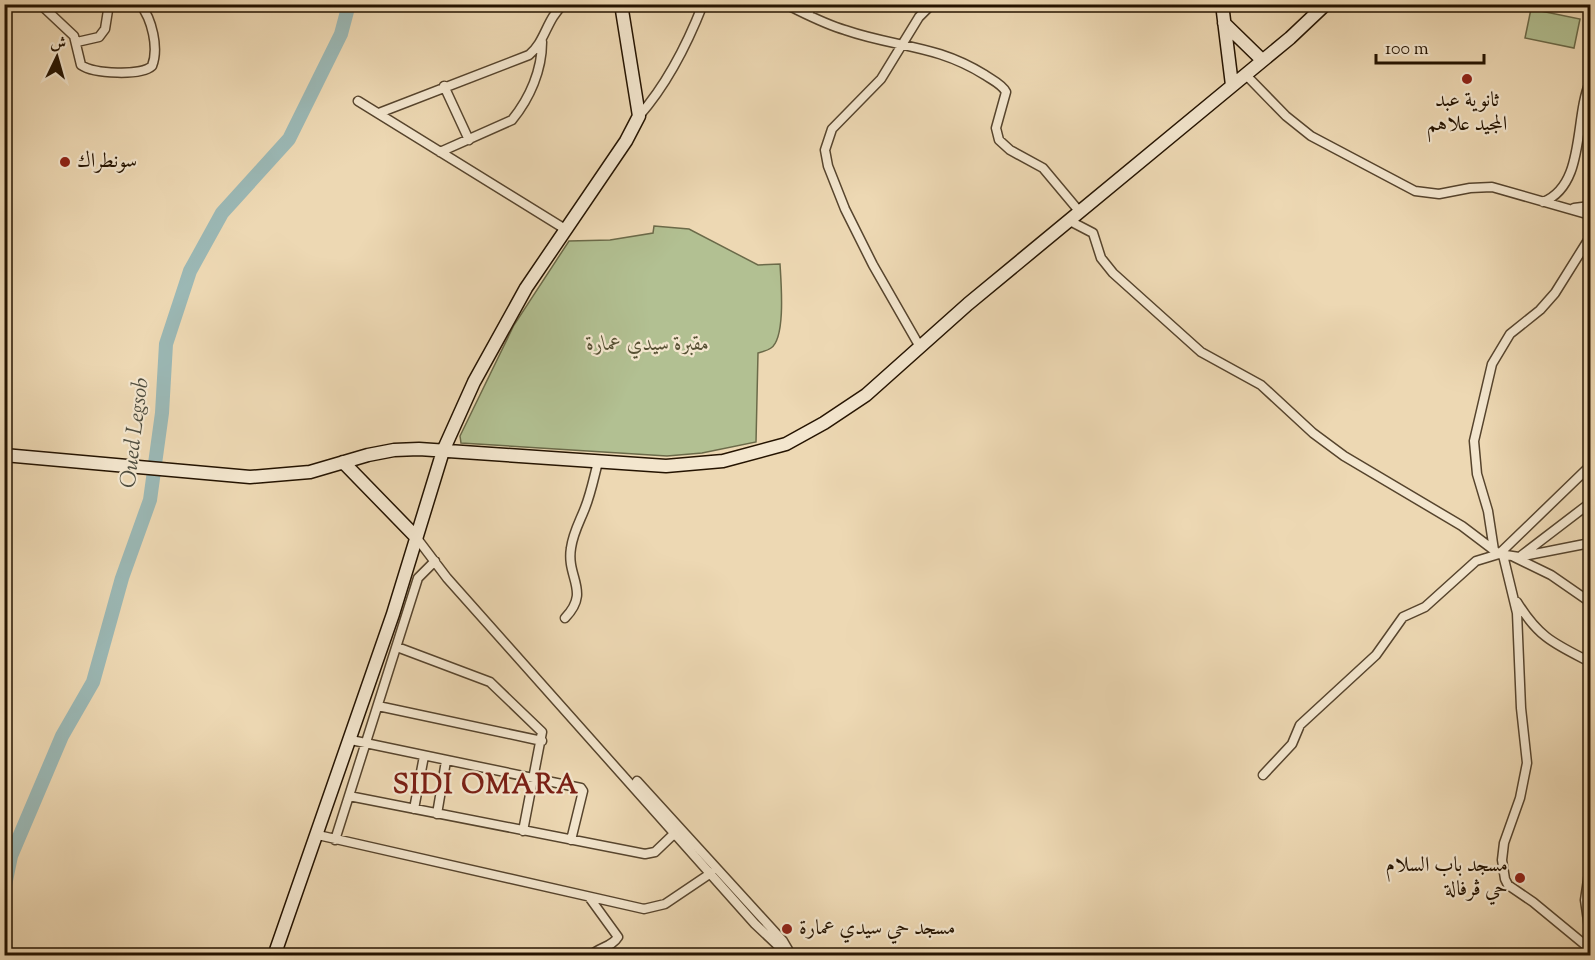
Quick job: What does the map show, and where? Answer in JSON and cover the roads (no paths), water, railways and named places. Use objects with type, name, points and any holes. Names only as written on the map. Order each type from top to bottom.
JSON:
[{"type":"main road","points":[[274,956],[351,740],[393,614],[443,451],[496,339],[564,230],[626,141],[639,116],[621,4]]},
{"type":"main road","points":[[1222,4],[1232,85]]},
{"type":"main road","points":[[4,455],[222,476],[281,476],[310,472],[394,450],[694,465],[756,453],[786,444],[846,410],[1326,4]]},
{"type":"main road","points":[[1224,23],[1262,60]]},
{"type":"main road","points":[[343,462],[416,537]]},
{"type":"street","points":[[40,4],[50,9],[77,42],[79,62],[84,68],[115,72],[147,70],[152,66],[154,51],[148,18],[140,4]]},
{"type":"street","points":[[77,42],[99,37],[105,29],[109,4]]},
{"type":"street","points":[[440,152],[512,120],[520,110],[537,75],[542,57],[542,42],[552,16],[564,4]]},
{"type":"street","points":[[639,116],[656,97],[682,55],[703,4]]},
{"type":"street","points":[[785,4],[842,30],[890,44],[931,50],[960,60],[1005,89],[1006,97],[996,128],[999,140],[1010,150],[1043,168],[1079,211]]},
{"type":"street","points":[[808,15],[812,4]]},
{"type":"street","points":[[920,347],[873,265],[845,209],[828,166],[825,150],[832,129],[881,79],[919,17],[932,4]]},
{"type":"street","points":[[379,113],[529,55],[542,42]]},
{"type":"street","points":[[1245,74],[1286,116],[1311,136],[1415,191],[1439,194],[1470,188],[1492,188],[1590,215]]},
{"type":"street","points":[[1543,202],[1558,195],[1567,182],[1580,135],[1584,99],[1590,82]]},
{"type":"street","points":[[444,86],[469,140]]},
{"type":"street","points":[[358,101],[564,230]]},
{"type":"street","points":[[1564,208],[1590,206]]},
{"type":"street","points":[[1068,220],[1092,233],[1101,258],[1113,273],[1201,352],[1261,385],[1313,433],[1344,456],[1505,554],[1551,575],[1590,602]]},
{"type":"street","points":[[1590,237],[1555,293],[1540,310],[1510,334],[1492,364],[1474,441],[1477,474],[1488,511],[1505,554],[1517,613],[1521,708],[1527,763],[1520,798],[1504,843],[1503,870],[1508,885],[1566,927],[1590,949]]},
{"type":"street","points":[[565,618],[576,607],[578,595],[570,559],[571,547],[591,492],[598,462]]},
{"type":"street","points":[[1505,554],[1590,465]]},
{"type":"street","points":[[1505,554],[1590,503]]},
{"type":"street","points":[[416,537],[442,570],[677,831],[783,941],[791,956]]},
{"type":"street","points":[[1263,775],[1292,744],[1300,725],[1376,655],[1403,617],[1425,608],[1476,561],[1505,554],[1590,543]]},
{"type":"street","points":[[335,840],[418,578],[427,566],[435,561]]},
{"type":"street","points":[[406,571],[418,578]]},
{"type":"street","points":[[1512,594],[1536,630],[1548,640],[1590,662]]},
{"type":"street","points":[[393,614],[406,618]]},
{"type":"street","points":[[397,648],[498,686],[542,732],[523,831]]},
{"type":"street","points":[[378,706],[542,741]]},
{"type":"street","points":[[351,740],[582,789],[571,840]]},
{"type":"street","points":[[414,809],[424,756]]},
{"type":"street","points":[[437,814],[446,761]]},
{"type":"street","points":[[349,796],[651,854],[677,831]]},
{"type":"street","points":[[677,831],[755,924],[791,956]]},
{"type":"street","points":[[318,835],[644,909],[657,907],[711,873]]},
{"type":"street","points":[[1566,927],[1590,935],[1585,900],[1590,866]]},
{"type":"street","points":[[588,897],[618,937],[615,942],[600,946],[590,956]]},
{"type":"waterway","name":"Oued Legsob","points":[[4,890],[11,856],[62,736],[93,682],[122,578],[150,500],[162,413],[166,344],[190,271],[222,213],[289,139],[341,34],[349,4]]},
{"type":"place","name":"ثانوية عبد المجيد علاهم","points":[[1467,79]]},
{"type":"place","name":"سونطراك","points":[[65,162]]},
{"type":"place","name":"مسجد باب السلام حي ڨرفالة","points":[[1520,878]]},
{"type":"place","name":"مسجد حي سيدي عمارة","points":[[787,929]]},
{"type":"district","name":"SIDI OMARA","points":[[486,786]]},
{"type":"park label","name":"مقبرة سيدي عمارة","points":[[648,345]]}]
